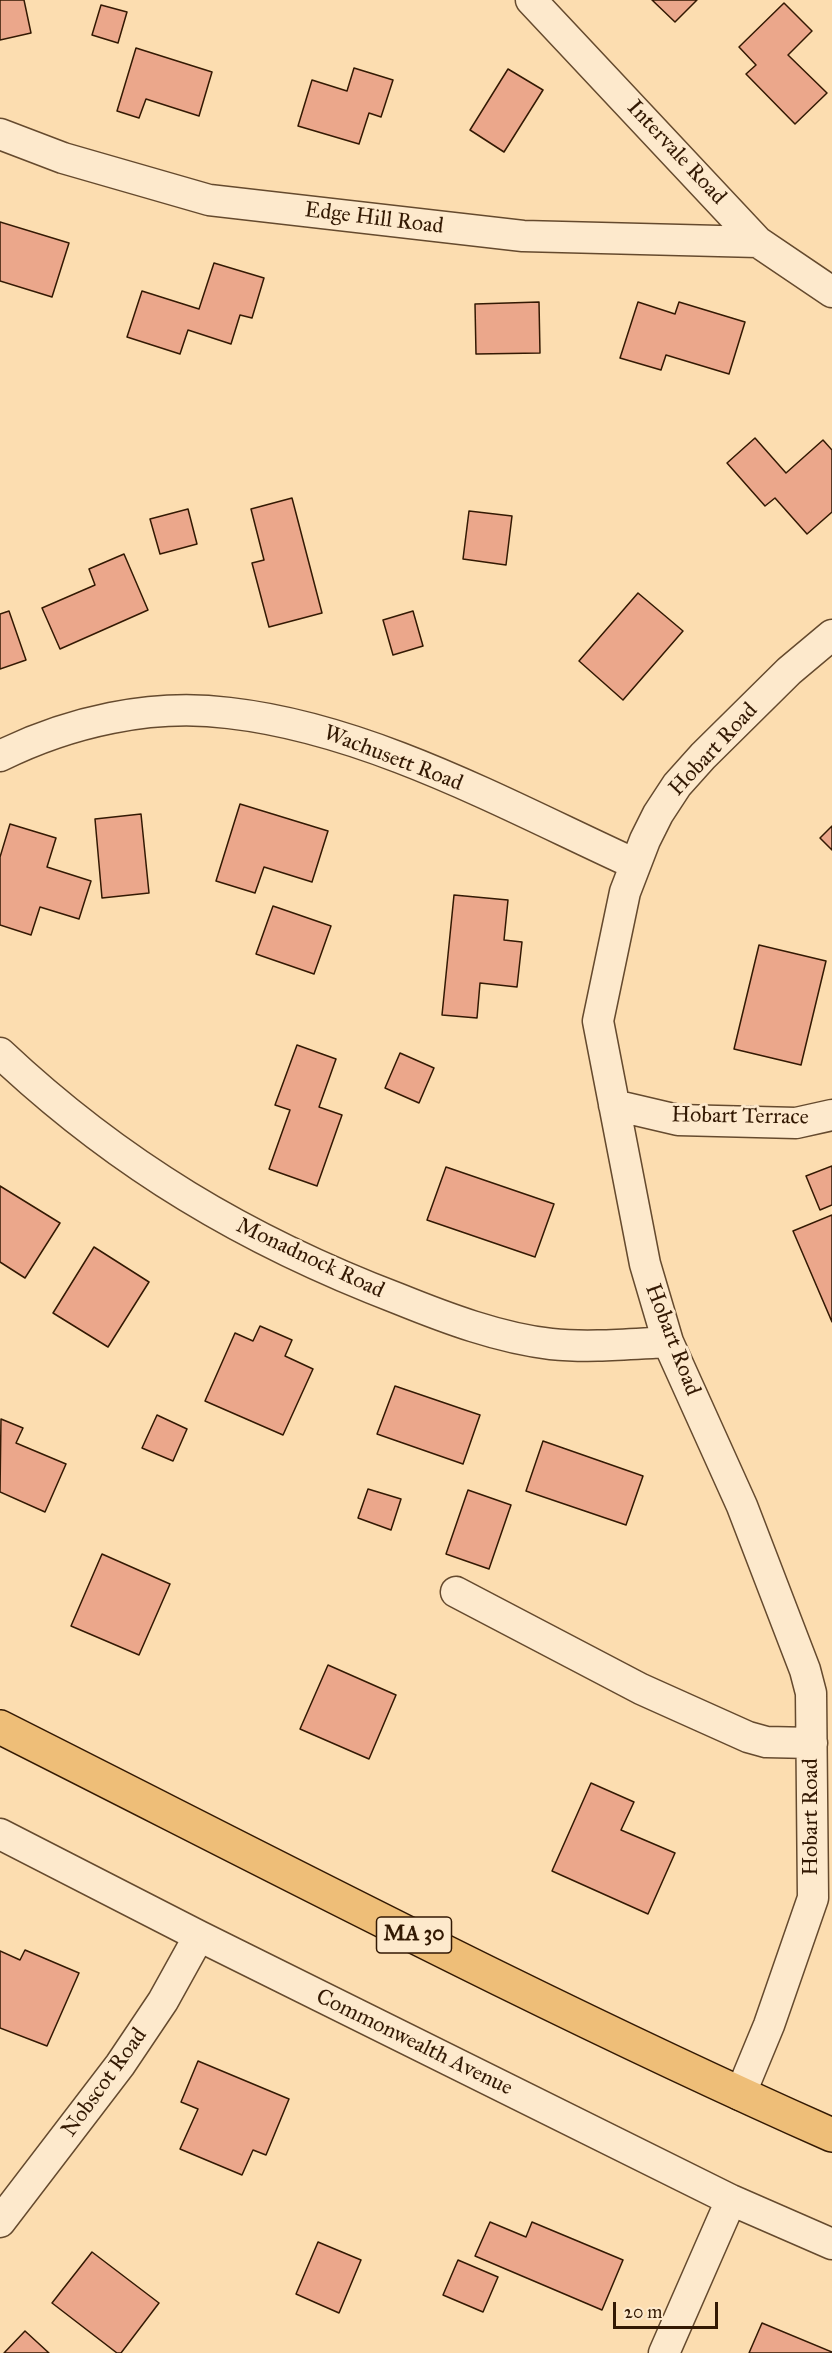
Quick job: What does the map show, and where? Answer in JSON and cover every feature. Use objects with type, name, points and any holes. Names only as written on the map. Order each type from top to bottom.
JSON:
[{"type":"main road","name":"MA 30","points":[[0,1727],[532,1994],[740,2095],[832,2135]]},
{"type":"street","name":"Intervale Road","points":[[531,0],[758,242],[832,292]]},
{"type":"street","name":"Edge Hill Road","points":[[0,134],[63,158],[209,200],[523,236],[758,242]]},
{"type":"street","name":"Hobart Road","points":[[740,2095],[769,2025],[813,1898],[812,1743],[821,1698],[806,1670],[742,1506],[668,1342],[645,1264],[598,1021],[625,892],[658,814],[684,778],[789,671],[832,635]]},
{"type":"street","name":"Wachusett Road","points":[[0,756],[34,741],[113,717],[170,711],[228,712],[289,723],[346,738],[418,765],[635,864]]},
{"type":"street","name":"Monadnock Road","points":[[0,1053],[76,1119],[138,1166],[239,1228],[330,1272],[423,1309],[531,1340],[592,1347],[668,1342]]},
{"type":"street","name":"Hobart Terrace","points":[[614,1105],[678,1120],[796,1123],[832,1115]]},
{"type":"street","points":[[456,1593],[641,1689],[747,1737],[766,1742],[812,1743]]},
{"type":"street","name":"Commonwealth Avenue","points":[[0,1834],[199,1936],[731,2200],[832,2244]]},
{"type":"street","points":[[813,1898],[832,1862]]},
{"type":"street","name":"Nobscot Road","points":[[0,2222],[120,2065],[163,2001],[199,1936]]},
{"type":"street","points":[[664,2353],[731,2200]]},
{"type":"building","points":[[0,0],[24,0],[31,33],[0,40]]},
{"type":"building","points":[[652,0],[697,0],[675,22]]},
{"type":"building","points":[[784,3],[812,31],[788,55],[827,93],[795,124],[746,74],[756,65],[739,47]]},
{"type":"building","points":[[101,5],[127,12],[118,43],[92,35]]},
{"type":"building","points":[[136,48],[212,72],[199,116],[146,99],[139,118],[117,111]]},
{"type":"building","points":[[354,68],[393,80],[381,117],[369,113],[359,144],[298,126],[312,80],[347,91]]},
{"type":"building","points":[[508,69],[543,90],[504,152],[470,130]]},
{"type":"building","points":[[0,222],[69,243],[52,297],[0,281]]},
{"type":"building","points":[[214,263],[264,278],[252,318],[240,315],[231,344],[188,330],[180,354],[127,337],[142,291],[199,309]]},
{"type":"building","points":[[539,302],[540,353],[476,354],[475,304]]},
{"type":"building","points":[[638,302],[675,314],[679,302],[745,322],[729,374],[666,355],[661,370],[620,358]]},
{"type":"building","points":[[755,438],[786,473],[823,440],[832,450],[832,512],[807,534],[775,498],[765,506],[727,463]]},
{"type":"building","points":[[292,498],[322,613],[269,627],[252,563],[264,560],[251,509]]},
{"type":"building","points":[[188,509],[197,544],[160,554],[150,519]]},
{"type":"building","points":[[469,511],[512,516],[506,565],[463,559]]},
{"type":"building","points":[[124,554],[148,610],[60,649],[42,608],[95,585],[89,569]]},
{"type":"building","points":[[638,593],[683,631],[623,700],[579,661]]},
{"type":"building","points":[[9,611],[26,660],[0,669],[0,614]]},
{"type":"building","points":[[413,611],[423,646],[393,655],[383,620]]},
{"type":"building","points":[[240,804],[328,831],[312,882],[264,867],[255,893],[216,881]]},
{"type":"building","points":[[141,814],[149,893],[102,898],[95,819]]},
{"type":"building","points":[[10,824],[56,838],[47,867],[91,881],[79,919],[40,907],[31,935],[0,925],[0,857]]},
{"type":"building","points":[[832,826],[832,850],[820,838]]},
{"type":"building","points":[[454,895],[508,900],[504,940],[522,942],[517,987],[480,983],[477,1018],[442,1015]]},
{"type":"building","points":[[273,906],[331,926],[314,974],[256,954]]},
{"type":"building","points":[[759,945],[826,961],[801,1065],[734,1049]]},
{"type":"building","points":[[297,1045],[336,1059],[319,1107],[342,1115],[317,1186],[269,1169],[290,1110],[275,1105]]},
{"type":"building","points":[[400,1053],[434,1068],[419,1103],[385,1088]]},
{"type":"building","points":[[832,1166],[832,1205],[820,1210],[806,1176]]},
{"type":"building","points":[[446,1167],[554,1204],[535,1257],[427,1220]]},
{"type":"building","points":[[0,1186],[60,1223],[25,1278],[0,1262]]},
{"type":"building","points":[[832,1215],[832,1322],[793,1231]]},
{"type":"building","points":[[94,1247],[149,1282],[108,1347],[53,1313]]},
{"type":"building","points":[[260,1326],[292,1340],[285,1356],[313,1369],[283,1435],[205,1401],[235,1333],[253,1341]]},
{"type":"building","points":[[395,1386],[480,1415],[463,1464],[377,1434]]},
{"type":"building","points":[[157,1415],[187,1429],[173,1461],[142,1448]]},
{"type":"building","points":[[1,1419],[23,1428],[16,1443],[66,1464],[45,1512],[0,1492]]},
{"type":"building","points":[[543,1441],[643,1476],[626,1525],[526,1491]]},
{"type":"building","points":[[368,1489],[401,1499],[391,1530],[358,1518]]},
{"type":"building","points":[[468,1490],[511,1505],[489,1569],[446,1554]]},
{"type":"building","points":[[102,1554],[170,1584],[139,1655],[71,1626]]},
{"type":"building","points":[[328,1665],[396,1695],[369,1759],[300,1729]]},
{"type":"building","points":[[591,1783],[634,1802],[621,1830],[675,1853],[648,1914],[552,1871]]},
{"type":"building","points":[[25,1950],[79,1973],[47,2046],[0,2028],[0,1951],[20,1960]]},
{"type":"building","points":[[198,2061],[289,2099],[266,2155],[253,2150],[242,2175],[180,2149],[198,2109],[181,2102]]},
{"type":"building","points":[[490,2222],[526,2237],[532,2222],[623,2260],[602,2310],[475,2256]]},
{"type":"building","points":[[318,2242],[361,2260],[339,2313],[296,2294]]},
{"type":"building","points":[[92,2252],[159,2303],[121,2353],[117,2353],[52,2303]]},
{"type":"building","points":[[458,2260],[498,2277],[483,2312],[443,2295]]},
{"type":"building","points":[[762,2323],[832,2352],[832,2353],[749,2353]]},
{"type":"building","points":[[25,2331],[49,2353],[4,2353]]}]
